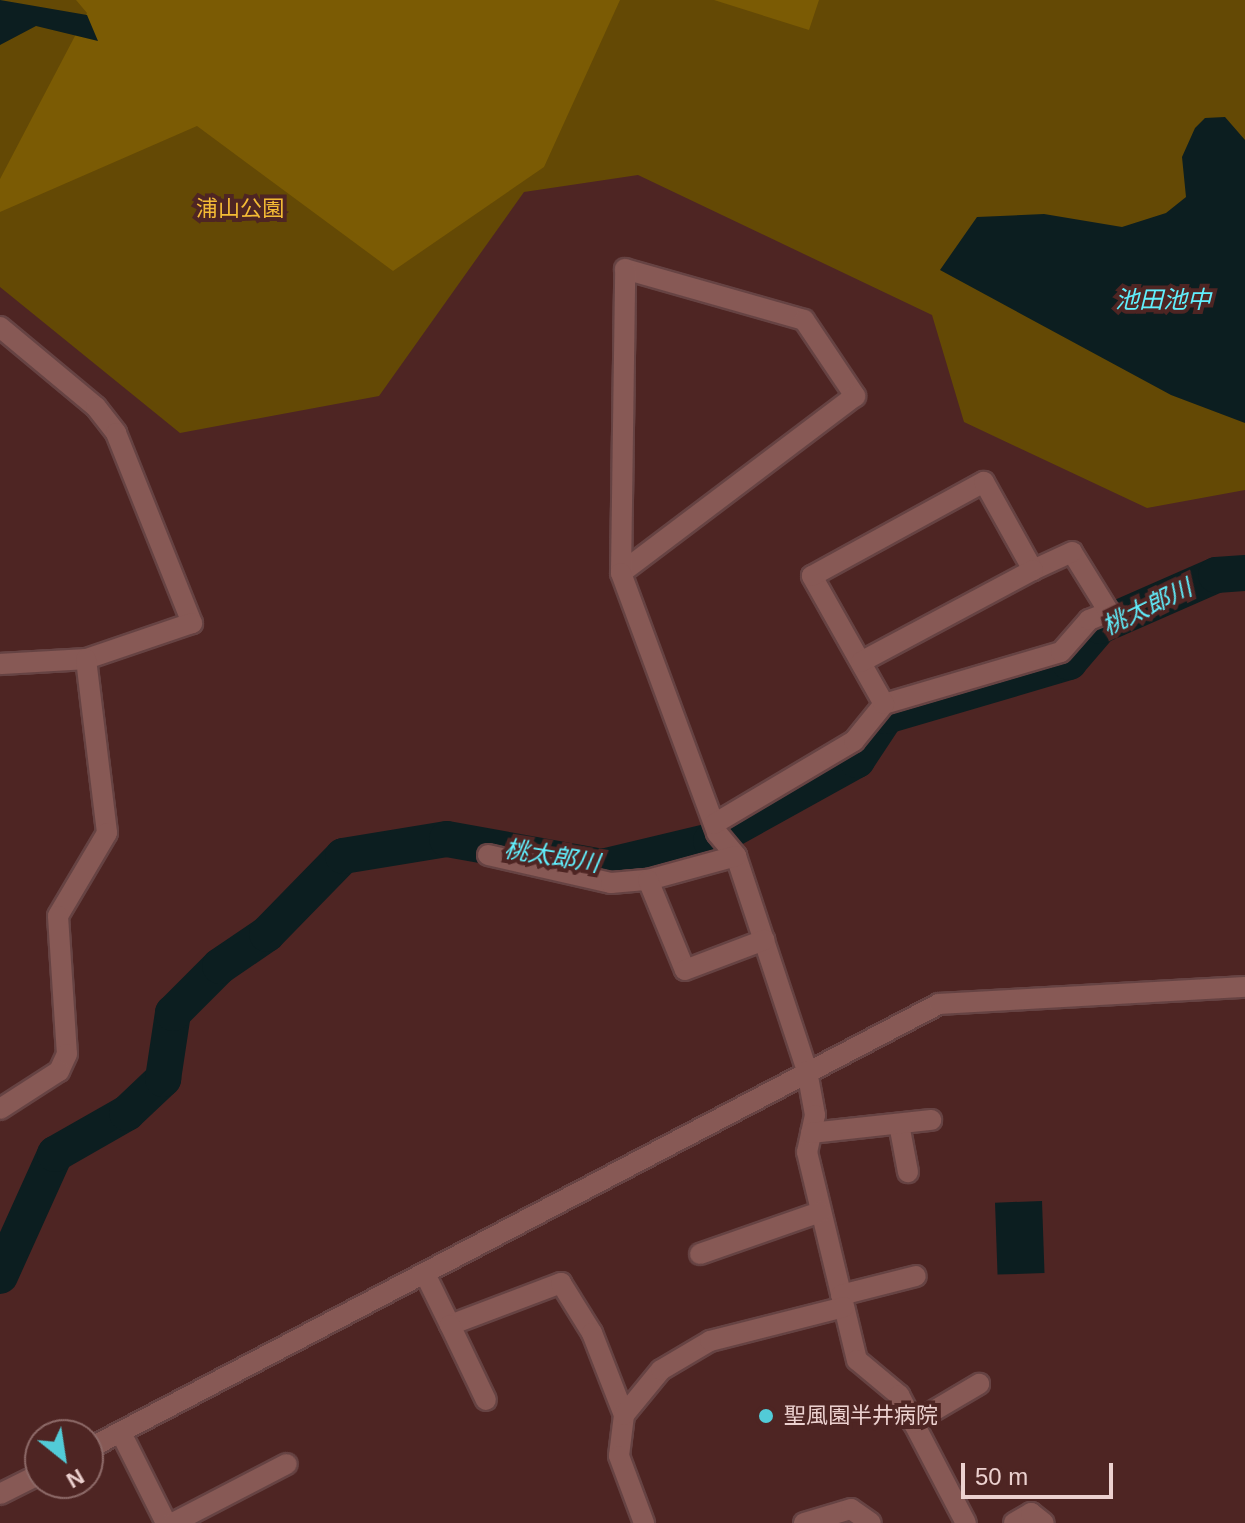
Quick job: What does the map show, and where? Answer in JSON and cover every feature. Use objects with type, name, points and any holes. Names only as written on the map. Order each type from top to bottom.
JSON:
[{"type":"street","points":[[621,573],[855,396],[804,320],[625,269],[621,573],[714,824],[736,856],[807,1071],[815,1115],[807,1152],[857,1360],[899,1395],[966,1523]]},
{"type":"street","points":[[0,327],[96,407],[116,433],[192,623],[86,659],[0,664]]},
{"type":"street","points":[[884,704],[812,576],[984,482],[1033,570]]},
{"type":"street","points":[[714,824],[854,741],[884,704],[1061,652],[1089,620],[1109,612],[1072,552],[861,662]]},
{"type":"street","points":[[0,1109],[59,1071],[67,1054],[58,916],[107,833],[86,659]]},
{"type":"street","points":[[488,855],[611,883],[648,880],[736,856]]},
{"type":"street","points":[[648,880],[685,970],[764,940]]},
{"type":"street","points":[[104,1441],[939,1004],[1245,987]]},
{"type":"street","points":[[811,1133],[931,1120]]},
{"type":"street","points":[[899,1124],[908,1172]]},
{"type":"street","points":[[700,1254],[820,1212]]},
{"type":"street","points":[[425,1274],[486,1400]]},
{"type":"street","points":[[624,1415],[661,1370],[710,1341],[916,1276]]},
{"type":"street","points":[[450,1325],[561,1283],[592,1333],[624,1415],[619,1456],[644,1523]]},
{"type":"street","points":[[913,1423],[979,1384]]},
{"type":"street","points":[[121,1433],[166,1523]]},
{"type":"street","points":[[173,1523],[287,1464]]},
{"type":"street","points":[[0,1494],[24,1482]]},
{"type":"street","points":[[804,1523],[851,1509],[871,1523]]},
{"type":"street","points":[[1014,1523],[1031,1513],[1044,1523]]},
{"type":"green space","name":"浦山公園","points":[[0,0],[1245,0],[1245,490],[1147,508],[964,422],[932,315],[638,175],[524,192],[379,396],[180,433],[0,287]]},
{"type":"shaded area","points":[[76,0],[620,0],[544,167],[393,271],[197,126],[0,212],[0,179],[87,13]]},
{"type":"shaded area","points":[[714,0],[819,0],[809,30]]},
{"type":"water","points":[[0,0],[87,15],[98,41],[36,26],[0,45]]},
{"type":"water","name":"池田池中","points":[[1225,117],[1245,140],[1245,423],[1171,395],[940,270],[977,217],[1044,214],[1122,227],[1166,213],[1186,197],[1182,157],[1195,128],[1205,118]]},
{"type":"water","points":[[1042,1201],[1045,1273],[998,1275],[995,1203]]},
{"type":"waterway","name":"桃太郎川","points":[[0,1276],[55,1154],[127,1113],[163,1079],[173,1013],[220,966],[267,934],[343,856],[447,839],[602,867],[711,841],[857,760],[886,716],[1069,662],[1100,626],[1216,575],[1245,573]]},
{"type":"place","name":"聖風園半井病院","points":[[766,1416]]}]
